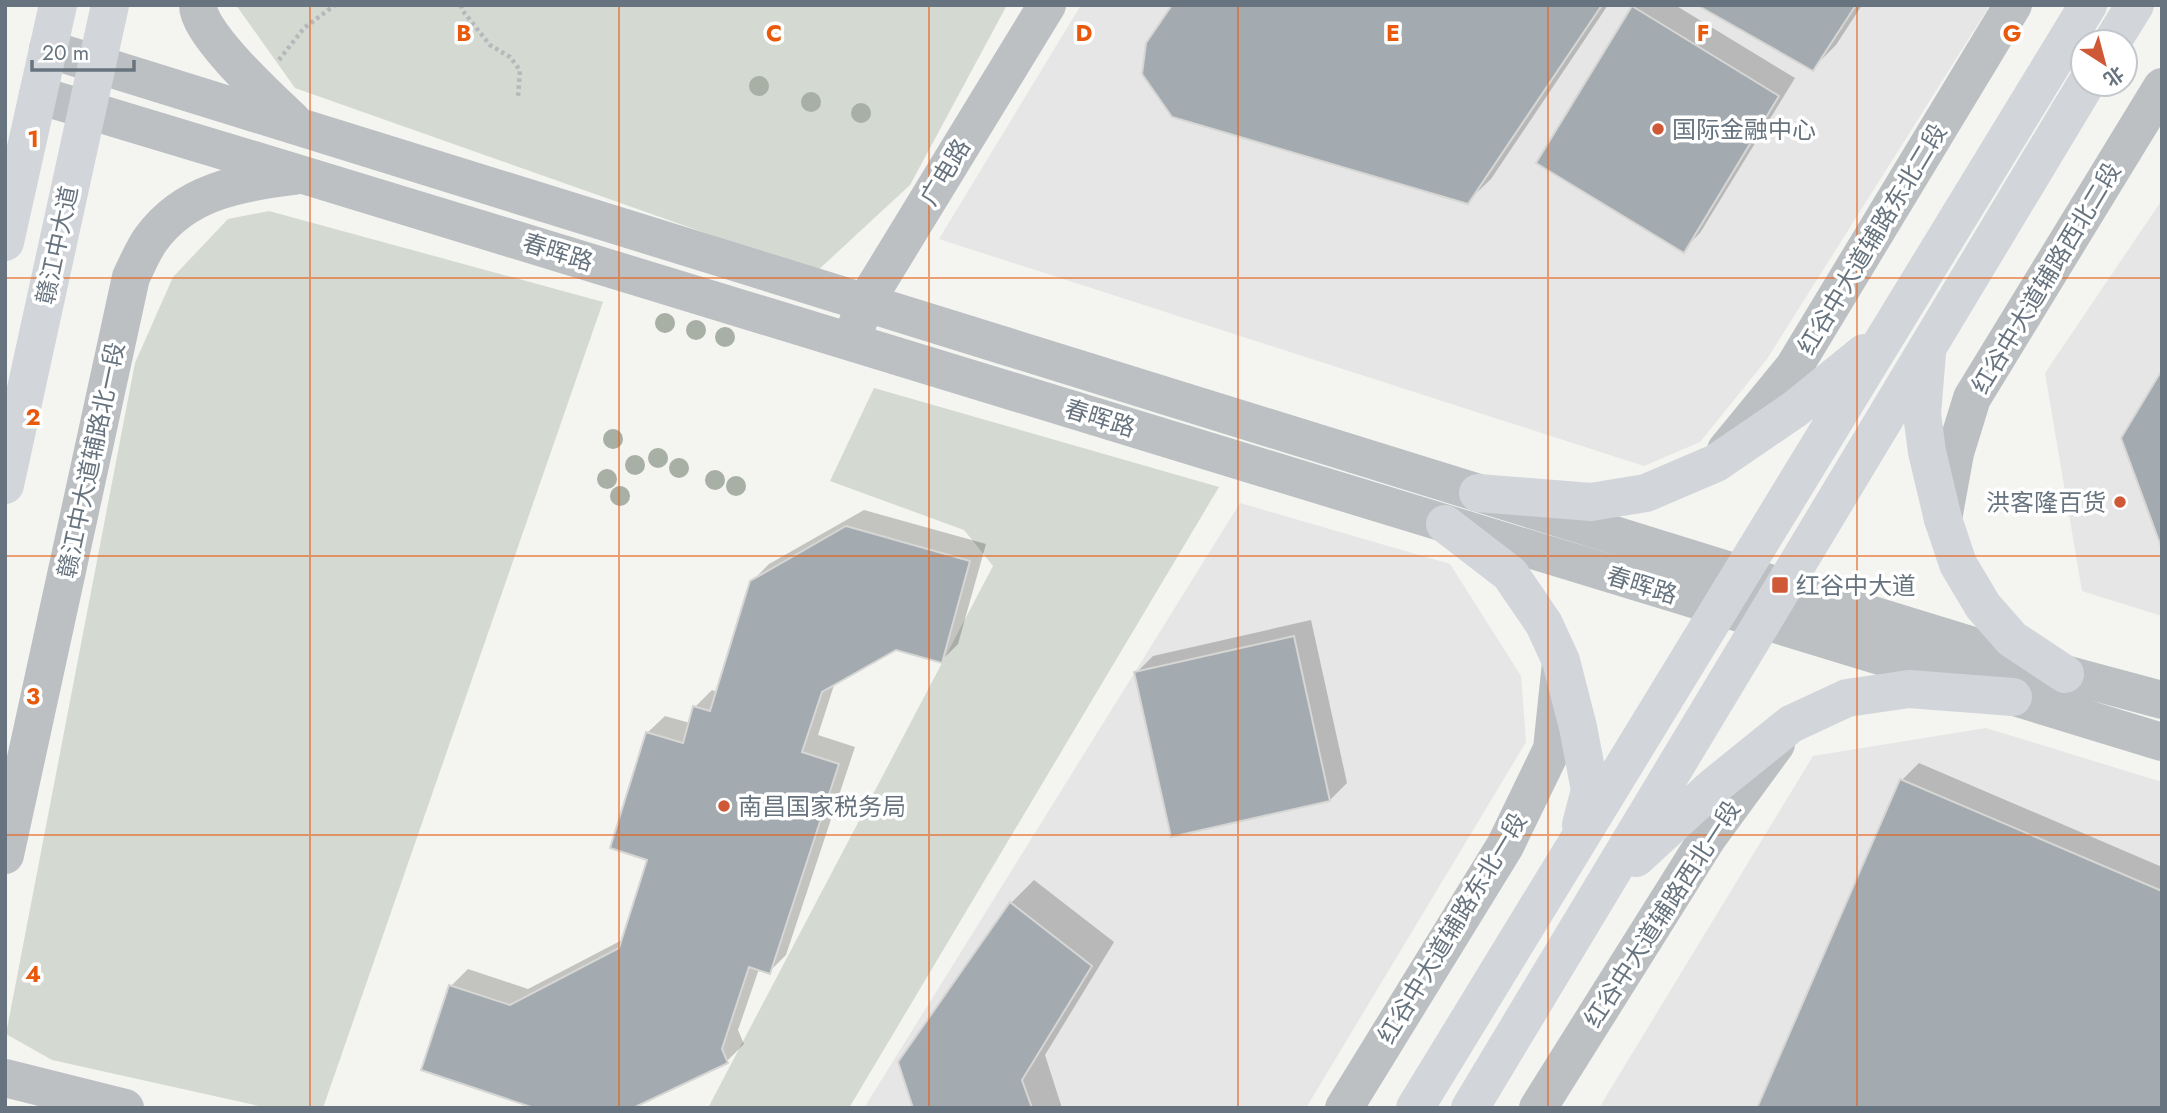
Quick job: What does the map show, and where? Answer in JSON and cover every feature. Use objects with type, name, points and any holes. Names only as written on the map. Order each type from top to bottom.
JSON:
[{"type":"main road","name":"赣江中大道","points":[[5,242],[58,5]]},
{"type":"main road","name":"赣江中大道","points":[[5,485],[110,5]]},
{"type":"main road","points":[[1415,1108],[2088,5]]},
{"type":"main road","points":[[2121,28],[2135,5]]},
{"type":"main road","points":[[1470,1108],[2078,98]]},
{"type":"main road","points":[[1478,493],[1591,502],[1646,493],[1716,463],[1795,409],[1888,334]]},
{"type":"main road","points":[[1928,345],[1922,414],[1927,452],[1943,519],[1958,564],[1983,606],[2012,639],[2065,674]]},
{"type":"main road","points":[[1445,524],[1510,574],[1544,624],[1561,661],[1578,727],[1590,790],[1575,845]]},
{"type":"main road","points":[[1600,894],[1653,840],[1791,724],[1847,698],[1909,689],[2013,697]]},
{"type":"street","points":[[198,5],[198,13],[221,48],[257,88],[300,127]]},
{"type":"street","name":"广电路","points":[[850,342],[865,303],[1047,5]]},
{"type":"street","name":"红谷中大道辅路东北二段","points":[[1716,463],[1794,367],[2013,5]]},
{"type":"street","name":"春晖路","points":[[48,49],[2065,674],[2162,700]]},
{"type":"street","name":"红谷中大道辅路西北二段","points":[[1943,519],[1955,453],[1972,398],[2162,87]]},
{"type":"street","name":"春晖路","points":[[38,94],[2162,743]]},
{"type":"street","name":"赣江中大道辅路北一段","points":[[5,855],[131,277],[150,239],[177,210],[209,194],[241,183],[306,174]]},
{"type":"street","name":"红谷中大道辅路东北一段","points":[[1344,1108],[1505,846],[1552,750],[1561,661]]},
{"type":"street","name":"红谷中大道辅路西北一段","points":[[1538,1108],[1708,837],[1791,724]]},
{"type":"street","points":[[5,1078],[125,1108]]},
{"type":"path","points":[[257,88],[304,28],[335,5]]},
{"type":"path","points":[[461,5],[462,10],[490,45],[510,57],[520,70],[518,97]]},
{"type":"shaded area","points":[[236,5],[1007,5],[910,185],[816,272],[295,88]]},
{"type":"shaded area","points":[[1081,5],[1990,5],[1767,359],[1700,442],[1644,466],[939,239]]},
{"type":"shaded area","points":[[2162,200],[2162,616],[2082,591],[2045,373]]},
{"type":"shaded area","points":[[269,211],[603,302],[323,1108],[268,1108],[52,1060],[6,1034],[135,363],[173,277],[228,219]]},
{"type":"shaded area","points":[[874,388],[1219,487],[849,1108],[708,1108],[993,566],[964,530],[830,481]]},
{"type":"shaded area","points":[[1240,503],[1450,564],[1521,676],[1526,742],[1306,1108],[864,1108]]},
{"type":"shaded area","points":[[1986,728],[2162,782],[2162,1108],[1599,1108],[1813,756]]},
{"type":"building","points":[[1172,5],[1602,5],[1468,204],[1172,117],[1142,74],[1146,43]]},
{"type":"building","points":[[1697,5],[1856,5],[1813,71]]},
{"type":"building","name":"国际金融中心","points":[[1632,6],[1779,96],[1684,253],[1536,163]]},
{"type":"building","points":[[2162,370],[2162,549],[2121,438]]},
{"type":"building","name":"南昌国家税务局","points":[[846,526],[970,561],[942,663],[896,650],[822,692],[802,752],[839,764],[770,974],[749,967],[722,1049],[728,1063],[633,1108],[534,1108],[421,1070],[449,985],[510,1005],[619,948],[647,860],[610,848],[646,732],[683,743],[693,706],[710,711],[750,581]]},
{"type":"building","points":[[1294,636],[1330,801],[1171,837],[1134,672]]},
{"type":"building","points":[[1900,779],[2162,891],[2162,1108],[1757,1108]]},
{"type":"building","points":[[1010,902],[1092,966],[1022,1080],[1032,1108],[913,1108],[898,1062]]},
{"type":"place","name":"国际金融中心","points":[[1658,129]]},
{"type":"place","name":"洪客隆百货","points":[[2120,502]]},
{"type":"place","name":"红谷中大道","points":[[1780,585]]},
{"type":"place","name":"南昌国家税务局","points":[[724,806]]}]
